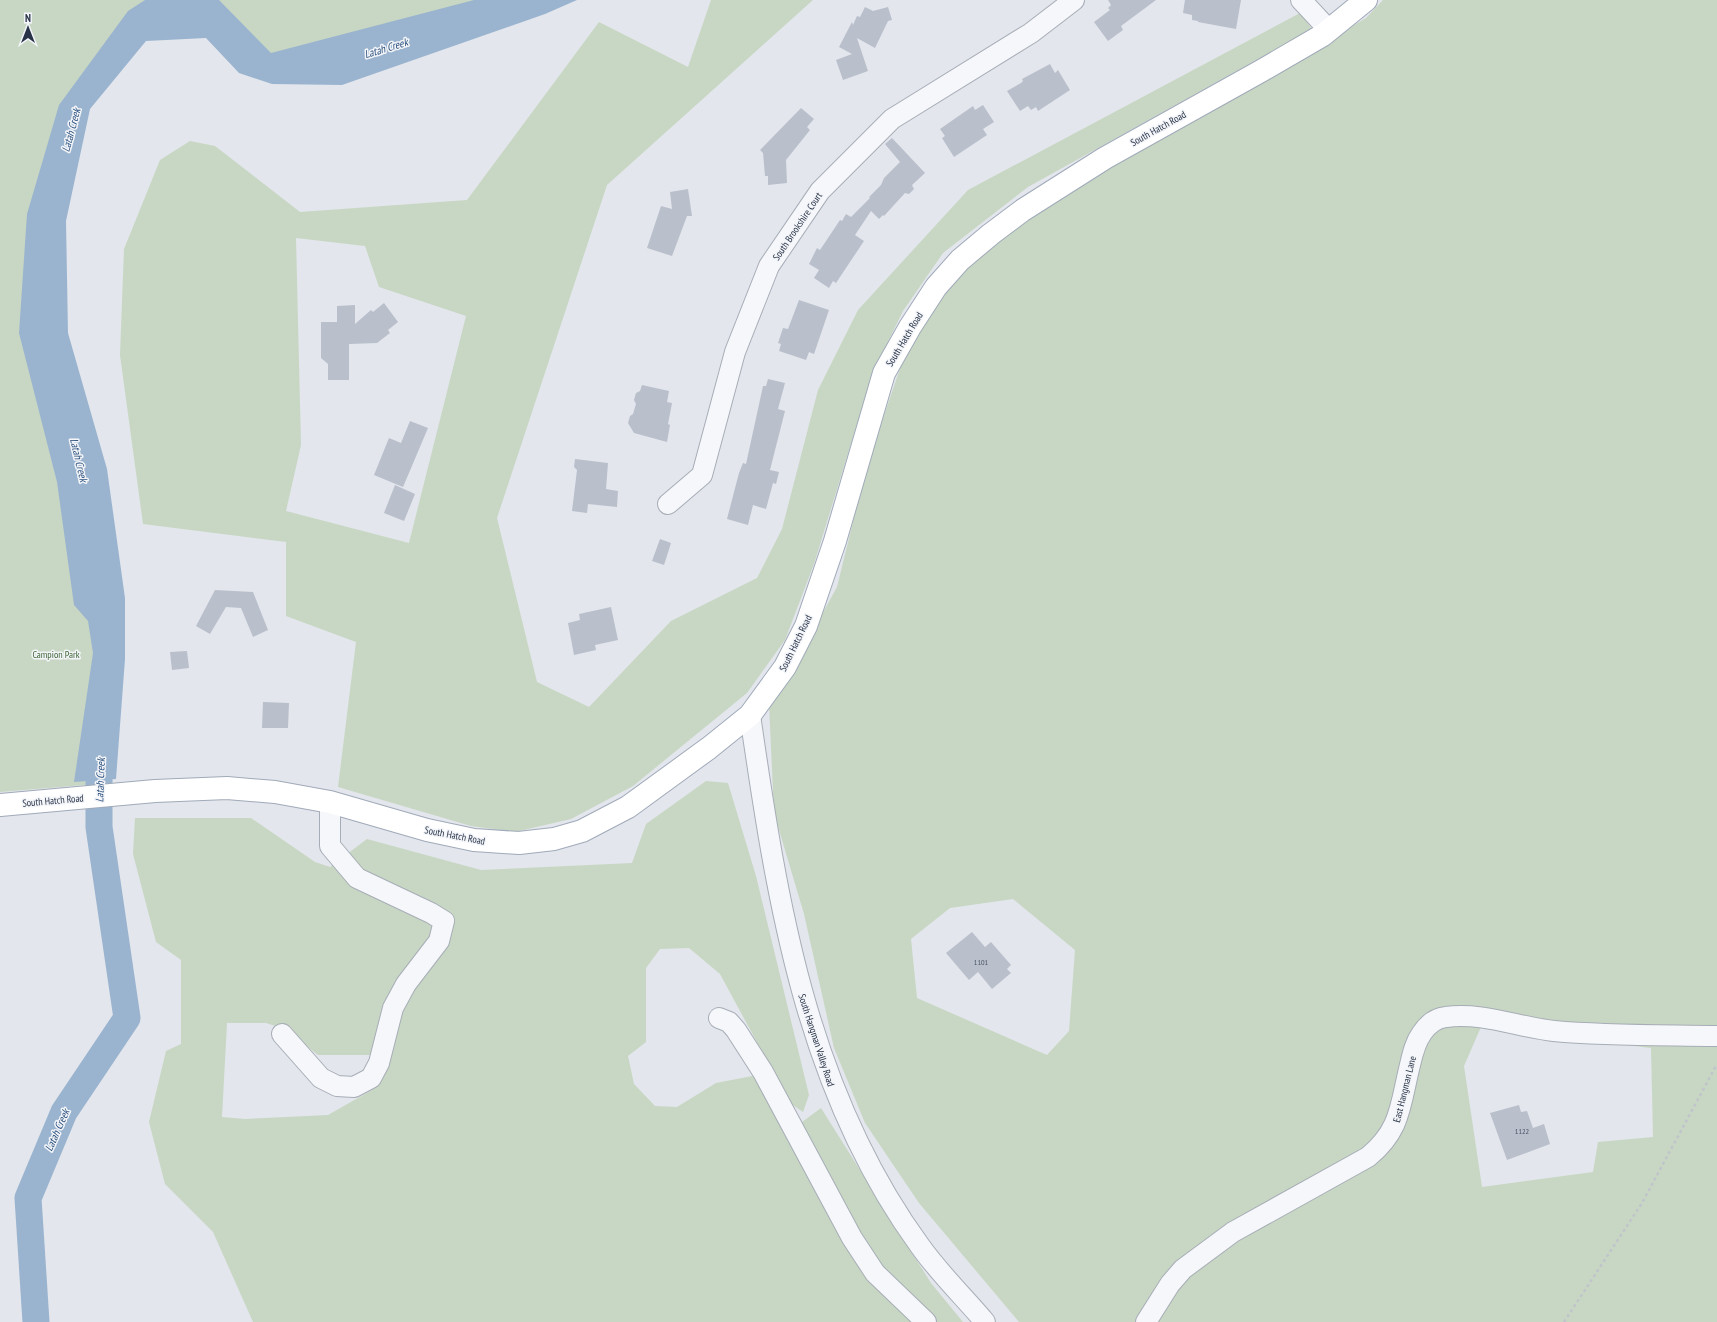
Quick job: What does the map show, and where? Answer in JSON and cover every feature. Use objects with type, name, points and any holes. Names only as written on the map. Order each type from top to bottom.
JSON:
[{"type":"main road","name":"South Hatch Road","points":[[0,805],[40,800],[155,791],[227,788],[275,792],[330,802],[427,830],[474,840],[519,843],[554,839],[582,831],[628,806],[750,715],[785,667],[806,626],[835,541],[884,373],[910,327],[936,287],[960,260],[991,234],[1029,207],[1105,158],[1261,71],[1329,30],[1366,0]]},
{"type":"street","name":"South Brookshire Court","points":[[668,504],[702,475],[735,352],[769,266],[820,191],[892,119],[1031,33],[1074,0]]},
{"type":"street","points":[[1301,0],[1329,30]]},
{"type":"street","name":"South Hangman Valley Road","points":[[750,715],[780,898],[800,989],[833,1089],[872,1171],[920,1247],[985,1322]]},
{"type":"street","points":[[282,1034],[321,1078],[337,1086],[354,1087],[371,1078],[379,1063],[393,1008],[406,984],[439,941],[444,921],[431,912],[357,878],[330,846],[330,802]]},
{"type":"street","name":"East Hangman Lane","points":[[1146,1322],[1170,1284],[1183,1269],[1233,1232],[1368,1157],[1379,1147],[1395,1125],[1413,1051],[1418,1038],[1426,1027],[1434,1021],[1445,1017],[1474,1017],[1552,1031],[1717,1036]]},
{"type":"street","points":[[719,1018],[729,1022],[736,1030],[763,1072],[844,1224],[875,1273],[926,1322]]},
{"type":"path","points":[[1564,1322],[1642,1203],[1717,1064]]},
{"type":"green space","name":"Campion Park","points":[[0,0],[541,0],[272,68],[174,12],[78,104],[48,218],[111,650],[108,783],[0,792]]},
{"type":"green space","points":[[711,0],[813,0],[607,185],[497,518],[537,682],[589,707],[671,621],[757,578],[782,529],[818,390],[858,310],[968,190],[1300,13],[1312,29],[1028,187],[943,253],[903,311],[873,372],[814,564],[785,640],[747,693],[633,786],[571,819],[515,832],[471,826],[338,787],[356,642],[286,616],[286,542],[143,524],[120,355],[124,249],[160,160],[190,141],[215,146],[300,212],[467,200],[599,22],[688,67]],"holes":[[[296,238],[365,246],[379,287],[466,316],[409,543],[286,511],[301,445]]]},
{"type":"green space","points":[[1383,0],[1717,0],[1717,1322],[1019,1322],[919,1203],[865,1123],[834,1048],[804,914],[774,813],[769,704],[806,643],[837,587],[860,493],[881,424],[905,354],[940,299],[985,250],[1062,194],[1366,18]],"holes":[[[1013,899],[1075,950],[1069,1031],[1047,1055],[917,998],[911,939],[950,908]],[[1481,1027],[1651,1048],[1653,1137],[1598,1142],[1593,1172],[1482,1187],[1464,1066]]]},
{"type":"green space","points":[[706,781],[728,783],[756,876],[809,1095],[803,1112],[790,1103],[802,1122],[821,1108],[931,1283],[963,1322],[253,1322],[213,1232],[165,1184],[149,1122],[166,1051],[181,1044],[181,960],[156,942],[133,854],[135,818],[251,818],[315,862],[330,867],[367,839],[481,870],[632,863],[646,824]],"holes":[[[689,948],[720,974],[773,1072],[716,1083],[677,1107],[655,1106],[634,1084],[628,1056],[646,1042],[646,968],[660,949]],[[227,1023],[266,1023],[285,1029],[318,1055],[382,1055],[372,1090],[328,1115],[245,1119],[222,1117]]]},
{"type":"water","points":[[145,0],[219,0],[271,53],[474,0],[577,0],[545,14],[342,85],[272,84],[239,73],[206,38],[146,41],[90,109],[66,221],[68,333],[107,469],[125,598],[125,659],[116,779],[74,782],[93,653],[88,621],[74,605],[57,482],[19,333],[27,214],[59,105],[128,11]]},
{"type":"building","points":[[1108,0],[1156,0],[1121,26],[1123,30],[1108,41],[1094,22],[1110,10],[1108,8],[1111,5]]},
{"type":"building","points":[[1185,0],[1241,0],[1236,29],[1192,20],[1192,15],[1183,13]]},
{"type":"building","points":[[865,7],[873,11],[888,7],[892,20],[888,21],[875,48],[857,38],[868,71],[843,80],[836,60],[852,54],[839,47],[852,22],[853,25],[857,16],[860,17]]},
{"type":"building","points":[[1050,64],[1055,73],[1058,70],[1070,90],[1038,111],[1036,107],[1031,110],[1028,106],[1020,111],[1007,91],[1021,83],[1023,81],[1022,79]]},
{"type":"building","points":[[983,105],[994,122],[983,129],[987,135],[954,157],[942,138],[945,136],[940,129],[973,106],[975,110]]},
{"type":"building","points":[[801,108],[814,119],[807,127],[810,130],[786,160],[787,183],[768,185],[768,176],[765,176],[763,153],[760,150]]},
{"type":"building","points":[[892,138],[925,173],[912,185],[914,189],[909,194],[905,193],[884,216],[883,215],[879,219],[871,211],[855,235],[864,241],[836,283],[833,281],[829,288],[814,278],[819,270],[809,264],[817,248],[820,250],[840,220],[842,221],[846,214],[851,217],[870,198],[869,197],[881,185],[884,178],[900,162],[885,144]]},
{"type":"building","points":[[688,189],[692,216],[687,216],[672,256],[647,248],[661,206],[672,209],[670,192]]},
{"type":"building","points":[[799,300],[829,310],[814,354],[809,352],[806,360],[779,351],[781,344],[778,343],[783,328],[788,329]]},
{"type":"building","points":[[384,303],[398,322],[388,330],[390,333],[377,343],[349,344],[349,380],[328,380],[328,364],[321,358],[321,322],[337,322],[337,306],[355,305],[355,324],[371,310],[373,312]]},
{"type":"building","points":[[768,379],[785,383],[778,409],[785,411],[770,470],[779,472],[776,484],[773,483],[766,509],[753,505],[748,525],[727,519],[739,473],[743,463],[746,464],[763,386],[766,386]]},
{"type":"building","points":[[642,385],[669,391],[667,402],[672,403],[668,424],[670,425],[667,442],[634,433],[628,423],[636,404],[634,400],[636,393],[640,391]]},
{"type":"building","points":[[410,421],[428,428],[403,487],[374,475],[389,438],[401,443]]},
{"type":"building","points":[[575,459],[608,463],[606,489],[618,491],[617,507],[588,504],[587,513],[572,511],[577,470],[574,467]]},
{"type":"building","points":[[395,485],[415,494],[404,521],[384,513]]},
{"type":"building","points":[[660,539],[671,543],[664,565],[652,561]]},
{"type":"building","points":[[215,590],[253,592],[268,630],[253,637],[241,608],[226,607],[210,634],[196,626]]},
{"type":"building","points":[[611,607],[618,640],[595,645],[596,650],[574,655],[568,623],[580,620],[579,614]]},
{"type":"building","points":[[187,651],[189,668],[172,670],[170,652]]},
{"type":"building","points":[[263,702],[289,703],[288,728],[262,728]]},
{"type":"building","points":[[972,932],[985,947],[991,942],[1011,965],[1007,969],[1011,973],[992,989],[978,972],[969,980],[946,953]]},
{"type":"building","points":[[1519,1105],[1521,1112],[1527,1111],[1533,1128],[1544,1124],[1550,1144],[1507,1160],[1490,1113]]},
{"type":"waterway","name":"Latah Creek","points":[[36,1322],[28,1198],[64,1112],[127,1018],[99,827],[99,773],[102,743]]}]
